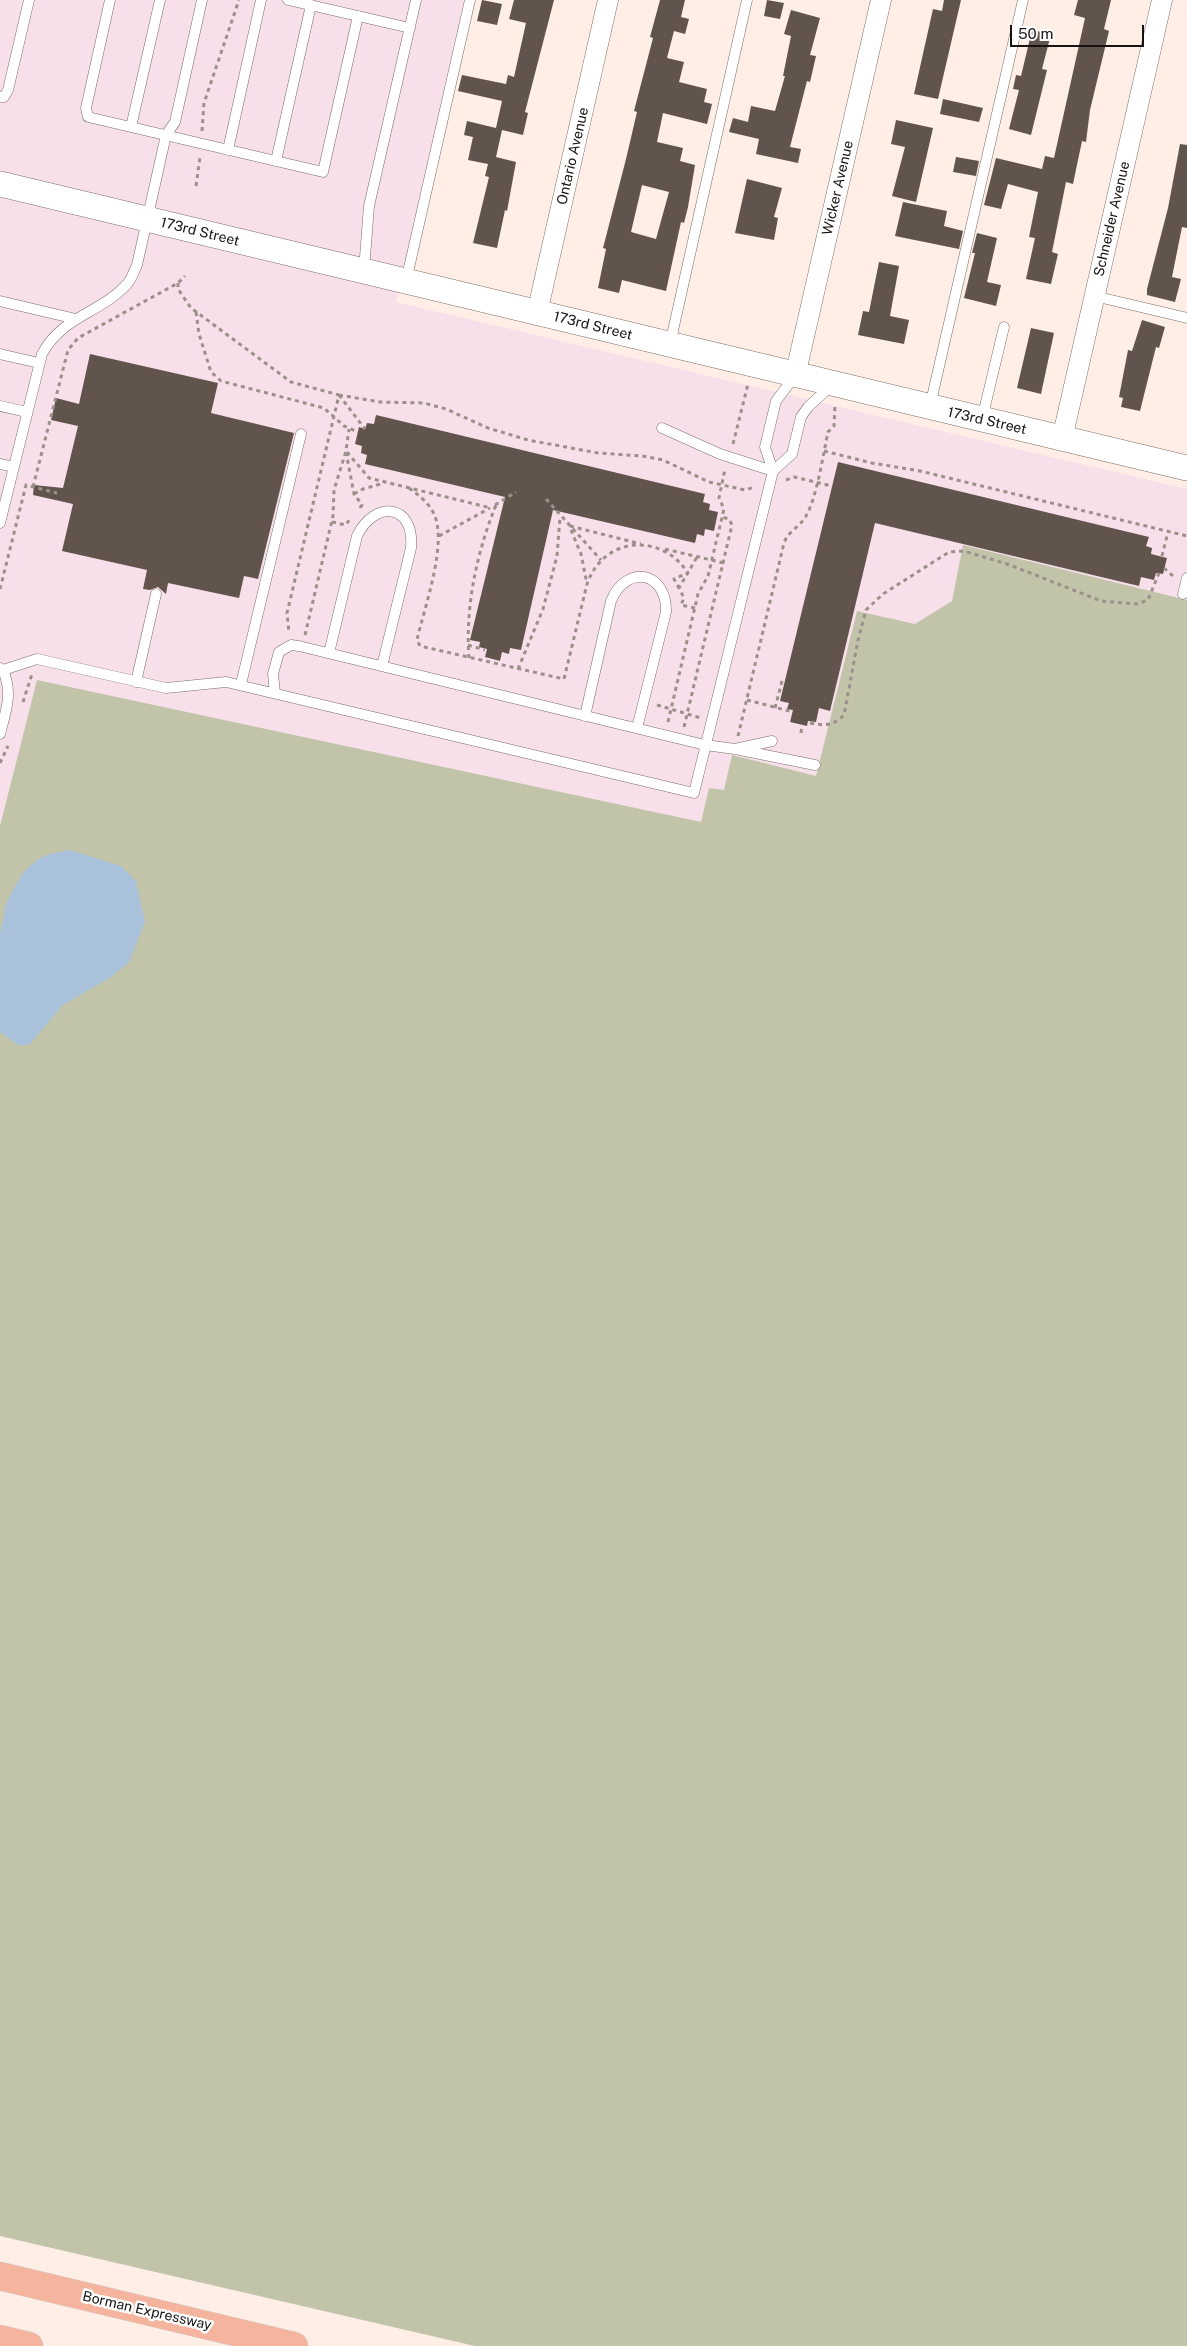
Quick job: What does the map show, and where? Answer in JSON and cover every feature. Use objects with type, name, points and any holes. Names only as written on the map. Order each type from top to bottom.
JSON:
[{"type":"highway","name":"Borman Expressway","points":[[0,2276],[294,2346]]},
{"type":"highway","points":[[0,2339],[29,2346]]},
{"type":"street","name":"Ontario Avenue","points":[[537,313],[608,0]]},
{"type":"street","name":"Wicker Avenue","points":[[795,376],[881,0]]},
{"type":"street","name":"Schneider Avenue","points":[[1062,438],[1162,0]]},
{"type":"street","name":"173rd Street","points":[[0,184],[795,376],[1187,468]]},
{"type":"lane","points":[[0,97],[4,97],[8,90],[29,0]]},
{"type":"lane","points":[[110,0],[85,113],[88,117],[323,172],[358,16]]},
{"type":"lane","points":[[131,127],[160,0]]},
{"type":"lane","points":[[1,518],[40,363],[50,339],[76,319],[114,295],[129,282],[137,265],[166,135],[174,122],[202,0]]},
{"type":"lane","points":[[228,150],[261,0]]},
{"type":"lane","points":[[288,0],[410,28]]},
{"type":"lane","points":[[364,271],[369,206],[416,0]]},
{"type":"lane","points":[[406,281],[470,0]]},
{"type":"lane","points":[[670,345],[747,0]]},
{"type":"lane","points":[[929,407],[1023,0]]},
{"type":"lane","points":[[276,161],[311,5]]},
{"type":"lane","points":[[1094,296],[1187,318]]},
{"type":"lane","points":[[0,301],[76,319]]},
{"type":"lane","points":[[982,420],[1004,327]]},
{"type":"lane","points":[[0,354],[40,363]]},
{"type":"lane","points":[[0,734],[4,701],[9,684],[1,669],[37,659],[166,688],[226,682],[241,684],[694,792],[773,471],[765,447],[776,401],[795,376]]},
{"type":"lane","points":[[773,471],[792,454],[801,417],[808,407],[834,385]]},
{"type":"lane","points":[[0,406],[27,412]]},
{"type":"lane","points":[[662,428],[730,457],[773,471]]},
{"type":"lane","points":[[241,684],[301,434]]},
{"type":"lane","points":[[0,464],[14,467]]},
{"type":"lane","points":[[329,653],[357,536],[363,523],[372,515],[392,512],[403,517],[409,523],[412,533],[411,548],[382,666]]},
{"type":"lane","points":[[585,716],[616,590],[624,581],[634,577],[644,578],[655,582],[666,599],[666,612],[637,728]]},
{"type":"lane","points":[[1183,594],[1187,578]]},
{"type":"lane","points":[[136,682],[156,594]]},
{"type":"lane","points":[[275,693],[273,674],[279,652],[291,645],[302,646],[706,745],[814,765]]},
{"type":"lane","points":[[735,749],[772,741]]},
{"type":"path","points":[[196,186],[202,144],[204,102],[238,0]]},
{"type":"path","points":[[33,487],[68,350],[78,338],[178,283],[185,276]]},
{"type":"path","points":[[196,312],[199,334],[215,377],[221,381],[324,408],[349,429],[358,432]]},
{"type":"path","points":[[665,735],[698,594],[708,576],[713,560],[724,509],[719,498],[752,365]]},
{"type":"path","points":[[735,749],[784,543],[790,532],[805,518],[828,432],[834,426],[834,385]]},
{"type":"path","points":[[365,428],[339,395],[380,402],[424,404],[446,409],[488,428],[558,447],[663,460],[709,482],[722,486],[745,490],[794,477],[832,486]]},
{"type":"path","points":[[302,646],[332,522],[334,490],[346,451],[349,429]]},
{"type":"path","points":[[346,451],[369,478],[491,508]]},
{"type":"path","points":[[332,522],[346,525],[347,521],[362,505],[354,494],[346,451]]},
{"type":"path","points":[[824,451],[939,476],[1187,536]]},
{"type":"path","points":[[354,494],[363,489],[386,482]]},
{"type":"path","points":[[0,589],[26,485],[57,493]]},
{"type":"path","points":[[409,488],[428,504],[437,522],[440,536],[417,643],[420,646],[469,658],[564,679],[587,584],[593,571],[601,560],[620,549],[644,544]]},
{"type":"path","points":[[440,536],[516,492]]},
{"type":"path","points":[[546,499],[560,517],[601,560]]},
{"type":"path","points":[[469,658],[468,645],[472,587],[484,540],[496,505]]},
{"type":"path","points":[[518,669],[543,609],[556,556],[560,517]]},
{"type":"path","points":[[681,739],[732,525],[729,519],[722,517]]},
{"type":"path","points":[[569,526],[724,563]]},
{"type":"path","points":[[569,526],[581,554],[587,584]]},
{"type":"path","points":[[1162,556],[1168,532]]},
{"type":"path","points":[[662,548],[674,556],[688,573]]},
{"type":"path","points":[[810,723],[824,726],[831,725],[844,715],[858,640],[866,610],[883,594],[950,552],[964,551],[1010,565],[1090,598],[1122,605],[1137,604],[1148,600],[1159,573]]},
{"type":"path","points":[[679,588],[698,557]]},
{"type":"path","points":[[688,573],[674,579],[684,598],[681,605],[695,608]]},
{"type":"path","points":[[468,645],[485,650]]},
{"type":"path","points":[[775,708],[782,681]]},
{"type":"path","points":[[747,700],[793,712]]},
{"type":"path","points":[[644,702],[672,708],[687,715],[712,720]]},
{"type":"path","points":[[801,733],[802,725]]},
{"type":"shaded area","points":[[0,0],[464,0],[396,302],[1187,489],[1187,2346],[475,2346],[0,2236]]},
{"type":"green space","points":[[963,545],[1187,600],[1187,2346],[475,2346],[0,2236],[0,826],[37,680],[701,822],[709,788],[724,790],[732,755],[816,776],[857,611],[915,624],[952,601]]},
{"type":"water","points":[[70,850],[121,866],[136,881],[145,922],[129,962],[111,977],[63,1005],[29,1045],[18,1045],[0,1032],[0,931],[6,904],[20,878],[31,865],[44,857]]},
{"type":"building","points":[[482,0],[502,4],[497,25],[477,21]]},
{"type":"building","points":[[514,0],[554,0],[525,112],[528,113],[523,135],[502,130],[496,157],[516,162],[507,211],[505,210],[497,248],[473,243],[489,177],[485,176],[488,164],[468,160],[473,137],[464,135],[467,121],[496,128],[502,101],[458,91],[462,75],[506,84],[508,75],[514,77],[526,23],[509,19]]},
{"type":"building","points":[[660,0],[685,0],[681,17],[689,19],[685,34],[674,31],[667,58],[684,62],[679,82],[707,89],[704,102],[712,104],[707,124],[663,113],[657,142],[683,148],[680,161],[695,165],[688,207],[684,223],[681,222],[666,291],[622,280],[619,293],[598,288],[606,249],[603,248],[637,112],[634,111],[653,38],[650,37]],"holes":[[[642,185],[669,192],[656,239],[631,232]]]},
{"type":"building","points":[[767,0],[784,3],[780,19],[764,16]]},
{"type":"building","points":[[944,0],[961,0],[938,99],[914,94],[933,9],[942,11]]},
{"type":"building","points":[[1078,0],[1111,0],[1104,29],[1109,31],[1090,110],[1086,142],[1082,141],[1073,184],[1066,182],[1052,252],[1058,254],[1051,284],[1026,279],[1035,238],[1029,237],[1038,192],[1008,184],[1001,209],[984,205],[996,158],[1042,169],[1045,156],[1054,158],[1085,18],[1074,15]]},
{"type":"building","points":[[791,10],[820,18],[810,55],[816,56],[810,82],[807,81],[790,147],[801,149],[798,163],[756,154],[759,139],[729,132],[733,118],[748,122],[751,106],[775,111],[785,76],[783,76],[791,36],[784,34]]},
{"type":"building","points":[[1032,30],[1051,34],[1042,69],[1047,70],[1031,135],[1009,129],[1019,90],[1013,89],[1016,75],[1021,76]]},
{"type":"building","points":[[943,99],[983,108],[979,122],[940,114]]},
{"type":"building","points":[[896,120],[933,128],[916,202],[892,196],[905,147],[891,144]]},
{"type":"building","points":[[1180,144],[1187,145],[1187,228],[1182,227],[1172,277],[1181,279],[1175,302],[1147,295],[1147,289],[1168,208]]},
{"type":"building","points":[[956,157],[979,161],[976,176],[953,172]]},
{"type":"building","points":[[747,179],[782,188],[774,217],[778,218],[774,240],[735,233]]},
{"type":"building","points":[[903,202],[947,211],[944,226],[963,231],[959,249],[895,236]]},
{"type":"building","points":[[977,233],[997,238],[987,282],[1001,285],[996,306],[964,298],[975,253],[972,253]]},
{"type":"building","points":[[879,262],[899,266],[890,316],[909,320],[904,344],[858,335],[863,311],[869,312]]},
{"type":"building","points":[[1142,320],[1165,327],[1159,348],[1156,347],[1140,411],[1121,407],[1123,398],[1119,397],[1128,350],[1132,351]]},
{"type":"building","points":[[1031,328],[1054,333],[1041,394],[1017,388]]},
{"type":"building","points":[[90,354],[218,383],[211,413],[294,433],[258,579],[244,576],[239,598],[168,583],[166,594],[158,587],[150,590],[143,589],[147,570],[62,551],[73,504],[33,495],[34,485],[63,488],[78,426],[51,420],[56,398],[79,404]]},
{"type":"building","points":[[376,415],[705,494],[703,502],[710,504],[709,510],[718,512],[714,531],[705,529],[704,536],[697,534],[695,543],[553,510],[521,650],[510,648],[509,654],[502,652],[500,661],[485,657],[487,649],[479,647],[480,642],[470,640],[505,497],[365,464],[367,455],[361,453],[362,446],[355,444],[359,427],[365,429],[367,423],[374,424]]},
{"type":"building","points":[[838,462],[1149,537],[1146,546],[1152,548],[1151,554],[1167,558],[1163,574],[1156,573],[1154,580],[1141,577],[1139,586],[875,523],[830,711],[819,708],[816,722],[808,721],[807,726],[790,722],[793,710],[787,709],[789,703],[780,701]]}]
